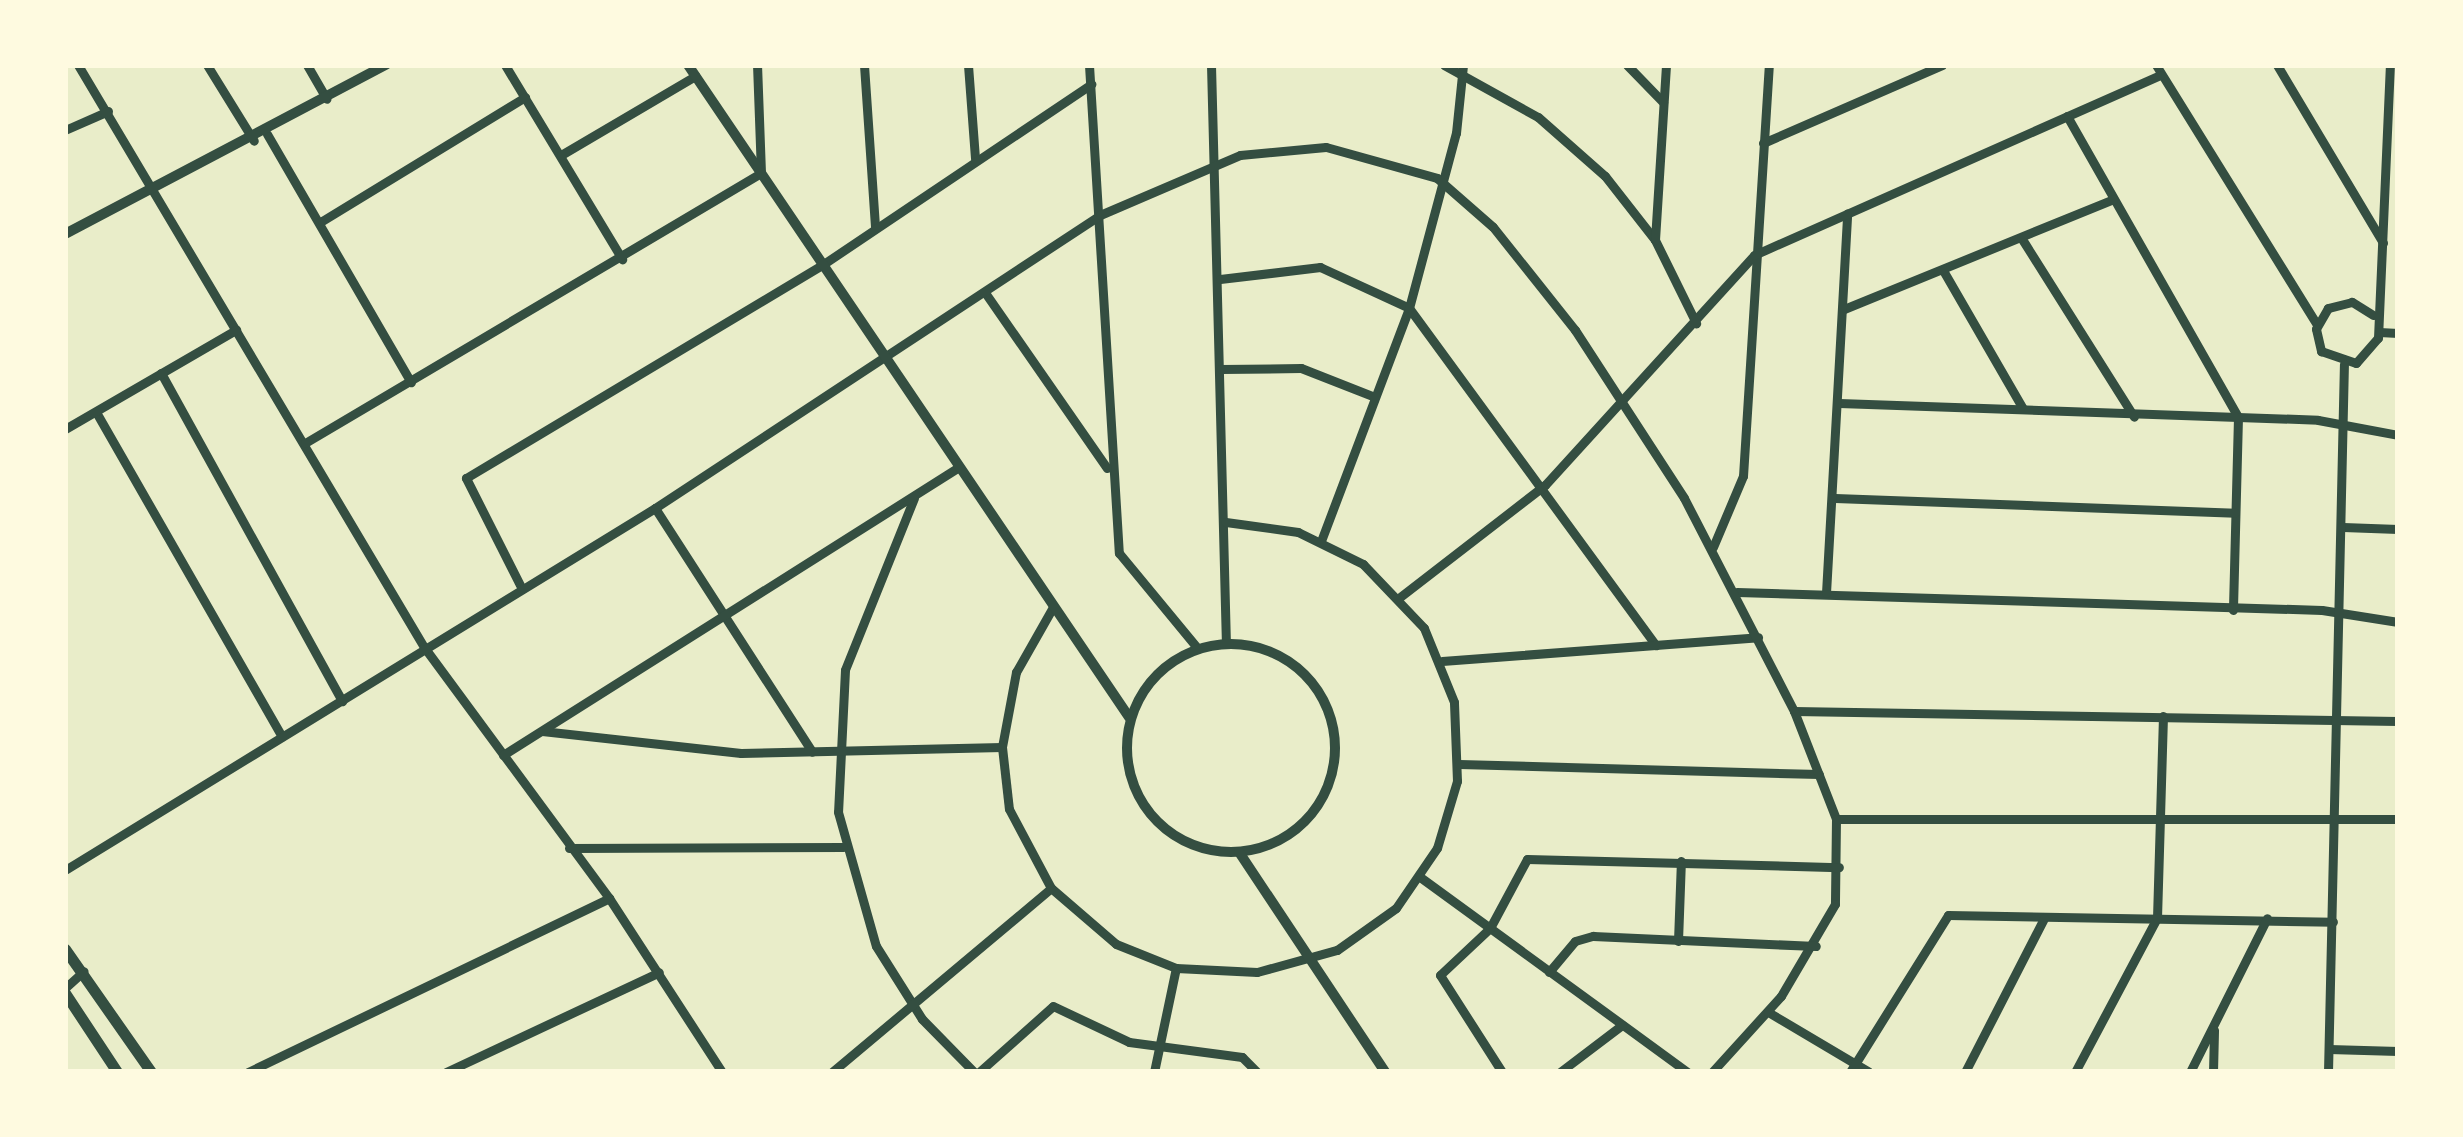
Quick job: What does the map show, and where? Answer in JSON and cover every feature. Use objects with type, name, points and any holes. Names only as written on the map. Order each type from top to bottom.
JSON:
[{"type":"main road","points":[[65,949],[84,970],[152,1072]]},
{"type":"main road","points":[[65,991],[117,1072]]},
{"type":"street","points":[[78,65],[156,189],[424,647],[568,848],[609,898],[722,1072]]},
{"type":"street","points":[[207,65],[254,141]]},
{"type":"street","points":[[307,65],[327,100]]},
{"type":"street","points":[[65,234],[254,141],[386,65]]},
{"type":"street","points":[[505,65],[622,258]]},
{"type":"street","points":[[688,65],[1130,717]]},
{"type":"street","points":[[757,65],[761,173]]},
{"type":"street","points":[[864,65],[876,227]]},
{"type":"street","points":[[968,65],[975,159]]},
{"type":"street","points":[[1090,65],[1100,215],[1108,471],[1125,567],[1198,649]]},
{"type":"street","points":[[1211,65],[1217,162],[1226,644]]},
{"type":"street","points":[[1444,65],[1463,69],[1562,135],[1655,240],[1696,323]]},
{"type":"street","points":[[1627,65],[1662,102]]},
{"type":"street","points":[[1655,240],[1666,65]]},
{"type":"street","points":[[1713,547],[1743,476],[1769,65]]},
{"type":"street","points":[[1763,142],[1942,65]]},
{"type":"street","points":[[2277,65],[2384,246]]},
{"type":"street","points":[[2288,65],[2288,85]]},
{"type":"street","points":[[1400,597],[1544,484],[1625,406],[1754,255],[2067,116],[2158,70],[2317,325],[2322,351],[2344,364],[2366,358],[2379,332],[2373,315],[2384,246],[2390,65]]},
{"type":"street","points":[[1320,540],[1409,308],[1442,182],[1463,69]]},
{"type":"street","points":[[561,155],[695,76]]},
{"type":"street","points":[[520,585],[466,478],[825,263],[1090,84]]},
{"type":"street","points":[[322,220],[525,97]]},
{"type":"street","points":[[65,130],[108,111]]},
{"type":"street","points":[[2067,116],[2238,417],[2233,610]]},
{"type":"street","points":[[267,134],[322,220],[410,382]]},
{"type":"street","points":[[65,870],[342,701],[520,585],[655,508],[886,361],[1100,215],[1217,162],[1326,148],[1442,182],[1502,238],[1625,406],[1713,547],[1794,711],[1836,819],[1839,867],[1816,946],[1768,1012],[1712,1072]]},
{"type":"street","points":[[305,443],[761,173]]},
{"type":"street","points":[[1844,309],[1944,272],[2113,199]]},
{"type":"street","points":[[1826,593],[1835,498],[1847,214]]},
{"type":"street","points":[[2022,239],[2134,417]]},
{"type":"street","points":[[1220,279],[1320,267],[1409,308],[1544,484],[1656,645]]},
{"type":"street","points":[[1944,272],[2023,409]]},
{"type":"street","points":[[986,294],[1108,471]]},
{"type":"street","points":[[2317,325],[2342,302],[2373,315]]},
{"type":"street","points":[[65,428],[236,330]]},
{"type":"street","points":[[2379,332],[2398,332]]},
{"type":"street","points":[[2328,1072],[2338,817],[2344,364]]},
{"type":"street","points":[[1222,370],[1301,368],[1375,397]]},
{"type":"street","points":[[161,373],[342,701]]},
{"type":"street","points":[[1839,403],[2134,417],[2238,417],[2398,435]]},
{"type":"street","points":[[96,412],[282,737]]},
{"type":"street","points":[[503,756],[728,618],[959,467]]},
{"type":"street","points":[[914,498],[845,670],[836,748],[843,847],[868,930],[912,1006],[977,1072],[1050,1006],[1158,1050],[1242,1057],[1257,1072]]},
{"type":"street","points":[[1835,498],[2235,512]]},
{"type":"street","points":[[655,508],[812,752]]},
{"type":"street","points":[[1053,607],[1016,672],[1002,747],[1010,809],[1051,888],[1107,938],[1176,968],[1237,974],[1312,959],[1367,933],[1420,877],[1450,816],[1459,764],[1442,660],[1400,597],[1320,540],[1226,522]]},
{"type":"street","points":[[2343,527],[2398,528]]},
{"type":"street","points":[[1737,592],[2342,612],[2398,622]]},
{"type":"street","points":[[1442,660],[1758,637]]},
{"type":"street","points":[[1226,644],[1273,653],[1303,673],[1324,702],[1336,748],[1329,783],[1303,823],[1239,852],[1187,842],[1146,810],[1129,771],[1130,717],[1160,672],[1198,649],[1226,644]]},
{"type":"street","points":[[1794,711],[2398,721]]},
{"type":"street","points":[[2074,1072],[2158,918],[2163,716]]},
{"type":"street","points":[[542,731],[712,752],[1002,747]]},
{"type":"street","points":[[1459,764],[1819,774]]},
{"type":"street","points":[[1836,819],[2398,819]]},
{"type":"street","points":[[568,848],[843,847]]},
{"type":"street","points":[[1239,852],[1385,1072]]},
{"type":"street","points":[[1502,1072],[1440,978],[1490,928],[1532,856],[1839,867]]},
{"type":"street","points":[[1678,941],[1681,861]]},
{"type":"street","points":[[1420,877],[1686,1072]]},
{"type":"street","points":[[832,1072],[1051,888]]},
{"type":"street","points":[[248,1072],[609,898]]},
{"type":"street","points":[[1853,1069],[1942,918],[2267,918],[2332,922]]},
{"type":"street","points":[[1965,1072],[2044,918]]},
{"type":"street","points":[[2190,1072],[2267,918]]},
{"type":"street","points":[[1549,972],[1581,938],[1816,946]]},
{"type":"street","points":[[1154,1072],[1176,968]]},
{"type":"street","points":[[65,991],[84,970]]},
{"type":"street","points":[[446,1072],[659,972]]},
{"type":"street","points":[[1768,1012],[1853,1069],[1870,1072]]},
{"type":"street","points":[[1560,1072],[1622,1024]]},
{"type":"street","points":[[2212,1072],[2214,1028]]},
{"type":"street","points":[[2329,1049],[2398,1051]]}]
